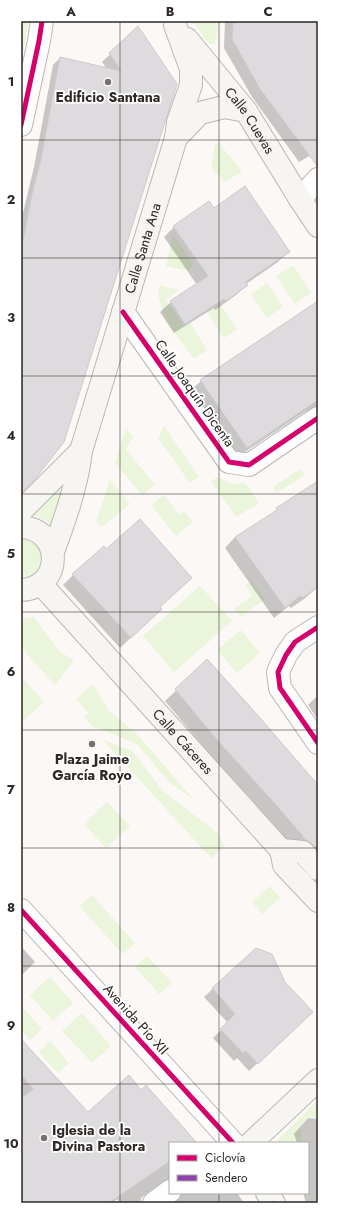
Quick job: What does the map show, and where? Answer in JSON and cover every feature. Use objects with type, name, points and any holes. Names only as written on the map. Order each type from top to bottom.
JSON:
[{"type":"main road","name":"Calle Cuevas","points":[[173,23],[246,111],[318,226]]},
{"type":"main road","name":"Calle Santa Ana","points":[[31,587],[51,571],[53,552],[79,472],[81,451],[176,138],[178,122],[192,85],[192,69],[173,23]]},
{"type":"main road","name":"Calle Santa Ana","points":[[176,138],[200,114],[224,108],[246,111]]},
{"type":"main road","name":"Calle Santa Ana","points":[[21,511],[81,451]]},
{"type":"main road","points":[[21,527],[33,529],[42,534],[53,552]]},
{"type":"main road","name":"Calle Cáceres","points":[[31,587],[281,850],[284,865],[318,901]]},
{"type":"main road","points":[[281,850],[303,852],[318,869]]},
{"type":"main road","points":[[252,1142],[318,1080]]},
{"type":"main road","points":[[269,1194],[274,1203]]},
{"type":"street","points":[[21,125],[42,21]]},
{"type":"street","points":[[300,199],[318,179]]},
{"type":"street","name":"Calle Joaquín Dicenta","points":[[123,312],[229,462],[249,466],[318,418]]},
{"type":"street","points":[[318,627],[295,642],[286,655],[278,672],[280,688],[318,743]]},
{"type":"street","name":"Avenida Pío XII","points":[[21,910],[231,1142]]},
{"type":"street","points":[[154,1203],[169,1193]]},
{"type":"green space","points":[[21,21],[29,21],[21,62]]},
{"type":"green space","points":[[192,21],[219,21],[215,44],[209,44]]},
{"type":"green space","points":[[218,143],[242,171],[225,182],[211,168],[215,145]]},
{"type":"green space","points":[[173,234],[194,264],[188,271],[166,266]]},
{"type":"green space","points":[[293,265],[311,293],[295,304],[276,276]]},
{"type":"green space","points":[[267,283],[283,307],[267,318],[251,294]]},
{"type":"green space","points":[[160,285],[179,290],[166,300],[184,326],[190,323],[207,350],[194,359],[164,315],[159,296]]},
{"type":"green space","points":[[220,304],[237,329],[224,338],[207,312]]},
{"type":"green space","points":[[164,426],[199,477],[190,483],[158,438]]},
{"type":"green space","points":[[126,428],[133,437],[126,449],[155,485],[142,495],[115,463]]},
{"type":"green space","points":[[300,469],[305,475],[276,493],[273,487]]},
{"type":"green space","points":[[218,477],[230,483],[245,483],[259,503],[236,517],[211,481]]},
{"type":"green space","points":[[110,480],[130,504],[102,527],[96,522]]},
{"type":"green space","points":[[64,481],[53,528],[44,519],[31,515],[62,487]]},
{"type":"green space","points":[[164,495],[180,515],[184,511],[193,522],[176,536],[151,505]]},
{"type":"green space","points":[[21,539],[30,540],[36,544],[40,550],[40,565],[30,576],[21,577]]},
{"type":"green space","points":[[251,581],[265,599],[241,617],[234,609],[252,595],[245,585]]},
{"type":"green space","points":[[200,586],[232,621],[174,672],[143,636]]},
{"type":"green space","points":[[34,617],[58,650],[74,661],[55,685],[21,647],[21,619]]},
{"type":"green space","points":[[241,630],[260,653],[237,673],[217,650]]},
{"type":"green space","points":[[21,676],[44,702],[21,723]]},
{"type":"green space","points":[[93,684],[108,710],[135,732],[195,801],[169,782],[137,744],[92,726],[84,717],[88,713],[76,699]]},
{"type":"green space","points":[[103,740],[133,751],[162,790],[220,835],[222,842],[225,845],[211,858]]},
{"type":"green space","points":[[107,802],[130,826],[106,848],[84,824]]},
{"type":"green space","points":[[270,886],[280,898],[262,914],[252,902]]},
{"type":"green space","points":[[92,895],[135,943],[123,954],[79,906]]},
{"type":"green space","points":[[147,956],[172,983],[159,994],[135,967]]},
{"type":"green space","points":[[50,977],[73,1003],[53,1021],[30,995]]},
{"type":"green space","points":[[21,1006],[42,1029],[30,1040],[21,1030]]},
{"type":"green space","points":[[82,1013],[111,1046],[92,1063],[62,1031]]},
{"type":"green space","points":[[50,1041],[69,1063],[58,1073],[39,1052]]},
{"type":"green space","points":[[318,1100],[318,1118],[308,1117],[300,1127],[302,1138],[300,1142],[276,1142]]},
{"type":"building","points":[[233,21],[318,21],[318,167],[260,89],[232,39]]},
{"type":"building","points":[[138,26],[177,84],[64,442],[36,478],[21,493],[21,250],[32,194],[41,159],[60,57],[121,71],[109,53]]},
{"type":"building","points":[[245,186],[290,252],[245,282],[248,285],[226,301],[224,299],[185,324],[170,301],[208,276],[173,226],[209,201],[214,208]]},
{"type":"building","points":[[318,301],[318,400],[247,448],[200,380]]},
{"type":"building","points":[[318,481],[318,587],[302,598],[300,596],[285,608],[235,537]]},
{"type":"building","points":[[140,519],[192,578],[160,607],[162,609],[131,638],[72,574],[104,546],[106,549]]},
{"type":"building","points":[[207,659],[318,785],[318,850],[306,840],[218,741],[175,689]]},
{"type":"building","points":[[256,948],[272,954],[285,982],[313,1012],[258,1064],[246,1051],[243,1053],[220,1029],[235,1014],[212,988]]},
{"type":"building","points":[[21,1039],[88,1112],[129,1075],[141,1090],[146,1085],[196,1142],[169,1142],[169,1162],[109,1203],[21,1203],[21,1099],[33,1089],[21,1075]]},
{"type":"cycle path","points":[[21,125],[42,21]]},
{"type":"cycle path","points":[[123,312],[229,462],[249,465],[318,418]]},
{"type":"cycle path","points":[[318,627],[295,642],[286,655],[278,672],[280,688],[318,743]]},
{"type":"cycle path","points":[[21,910],[232,1142]]},
{"type":"place","name":"Edificio Santana","points":[[108,82]]},
{"type":"place","name":"Plaza Jaime García Royo","points":[[92,744]]},
{"type":"place","name":"Iglesia de la Divina Pastora","points":[[44,1138]]}]
